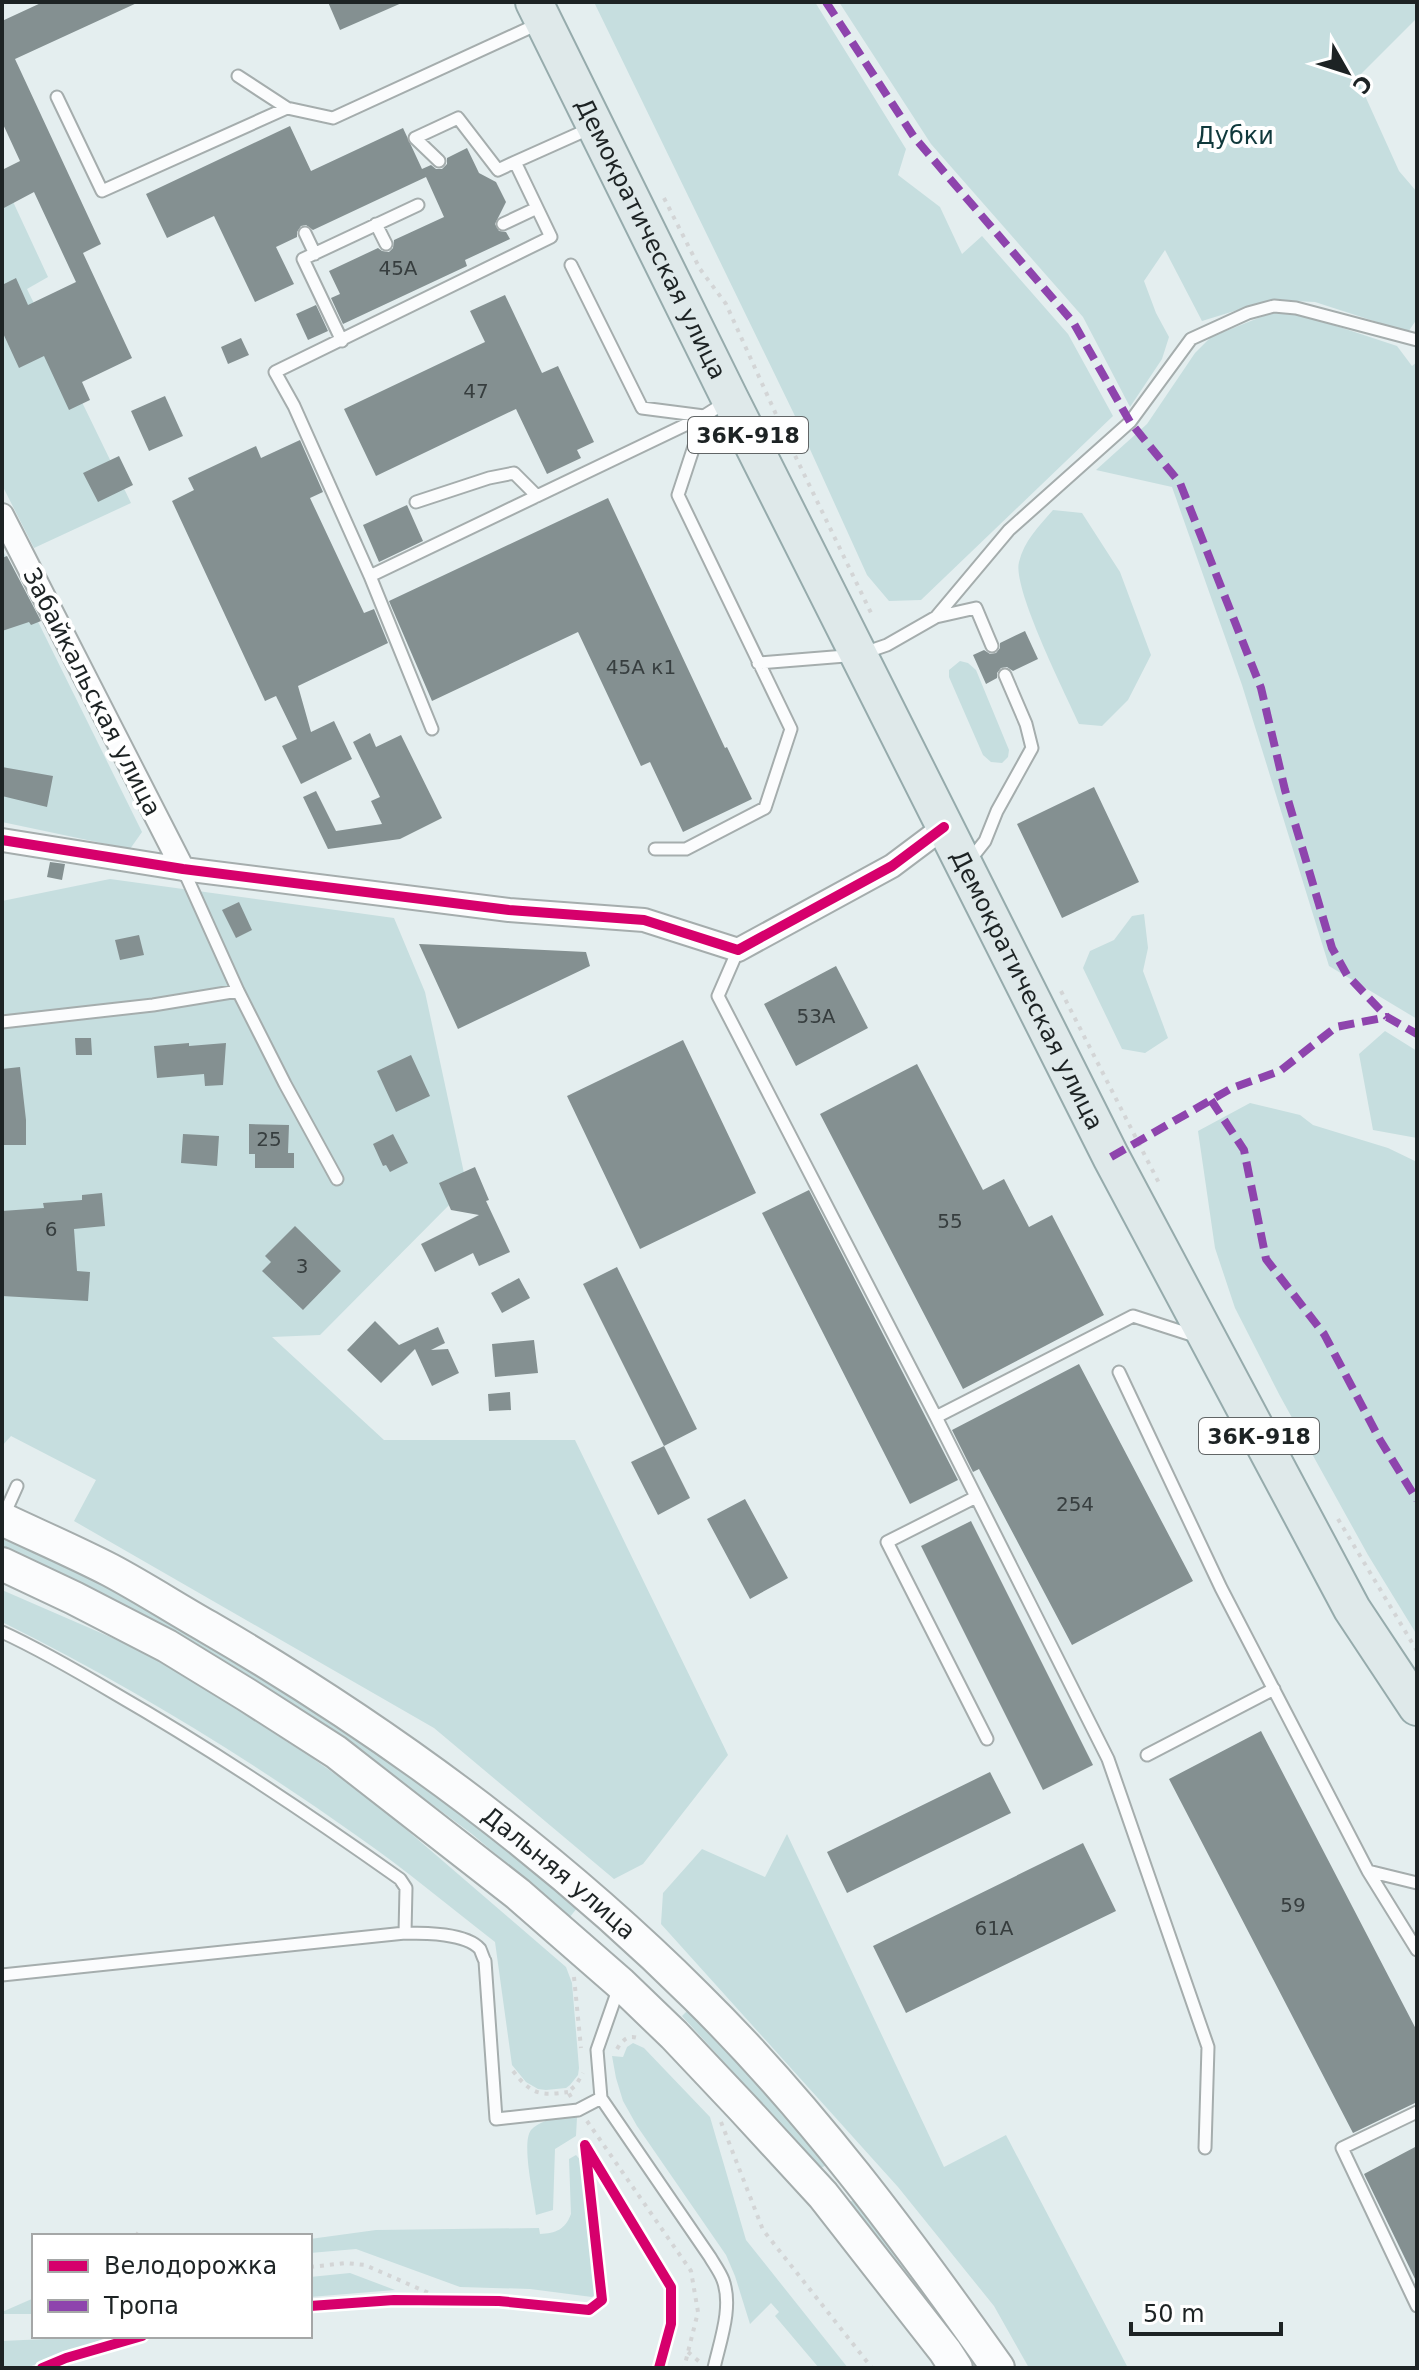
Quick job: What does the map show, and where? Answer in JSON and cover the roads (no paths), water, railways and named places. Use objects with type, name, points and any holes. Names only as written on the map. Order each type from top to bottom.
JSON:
[{"type":"main road","name":"Демократическая улица","points":[[539,11],[596,127],[717,408],[858,655],[1111,1157],[1352,1609],[1417,1707]]},
{"type":"main road","name":"Дальняя улица","points":[[2,1519],[111,1571],[254,1654],[351,1715],[546,1858],[698,1997],[775,2079],[945,2293],[998,2368]]},
{"type":"main road","name":"Дальняя улица","points":[[2,1564],[167,1646],[336,1752],[518,1894],[674,2035],[823,2195],[956,2368]]},
{"type":"main road","points":[[620,1983],[648,1950]]},
{"type":"main road","points":[[823,2195],[853,2174]]},
{"type":"street","name":"Забайкальская улица","points":[[2,515],[183,869]]},
{"type":"street","points":[[2,840],[183,869],[509,910],[644,920],[738,950],[892,866],[944,827]]},
{"type":"lane","points":[[238,76],[287,108],[333,118],[539,11]]},
{"type":"lane","points":[[57,97],[102,191],[287,108]]},
{"type":"lane","points":[[439,161],[415,138],[458,118],[498,170],[596,127]]},
{"type":"lane","points":[[432,729],[370,576],[294,406],[275,372],[551,237],[515,162]]},
{"type":"lane","points":[[342,341],[303,259],[418,205]]},
{"type":"lane","points":[[503,224],[537,208]]},
{"type":"lane","points":[[376,224],[386,244]]},
{"type":"lane","points":[[305,233],[315,254]]},
{"type":"lane","points":[[571,265],[642,408],[717,408]]},
{"type":"lane","points":[[936,617],[1009,530],[1130,422],[1191,339],[1248,313],[1274,306],[1296,308],[1417,340]]},
{"type":"lane","points":[[370,576],[717,408]]},
{"type":"lane","points":[[655,849],[686,849],[765,808],[791,729],[678,495],[717,408]]},
{"type":"lane","points":[[416,502],[514,473],[537,496]]},
{"type":"lane","points":[[758,663],[858,655],[887,645],[936,617],[976,608],[992,646]]},
{"type":"lane","points":[[965,866],[985,841],[997,811],[1032,748],[1026,724],[1005,675]]},
{"type":"lane","points":[[183,869],[238,991],[337,1179]]},
{"type":"lane","points":[[738,950],[718,996],[936,1417],[1108,1759],[1208,2047],[1205,2148]]},
{"type":"lane","points":[[2,1022],[153,1005],[238,991]]},
{"type":"lane","points":[[936,1417],[1133,1316],[1207,1339]]},
{"type":"lane","points":[[1119,1372],[1221,1588],[1368,1871],[1417,1950]]},
{"type":"lane","points":[[2,1519],[17,1486]]},
{"type":"lane","points":[[976,1497],[887,1542],[987,1739]]},
{"type":"lane","points":[[2,1632],[36,1648],[193,1738],[400,1879],[406,1888],[405,1933]]},
{"type":"lane","points":[[1147,1755],[1274,1689]]},
{"type":"lane","points":[[1368,1871],[1417,1883]]},
{"type":"lane","points":[[2,1975],[405,1933],[433,1933],[469,1941],[480,1950],[485,1961],[496,2119],[578,2110],[601,2098]]},
{"type":"lane","points":[[620,1983],[597,2050],[601,2098],[723,2280],[726,2310],[714,2368]]},
{"type":"lane","points":[[1417,2112],[1342,2148],[1417,2306]]},
{"type":"park label","name":"Дубки","points":[[1235,136]]}]
